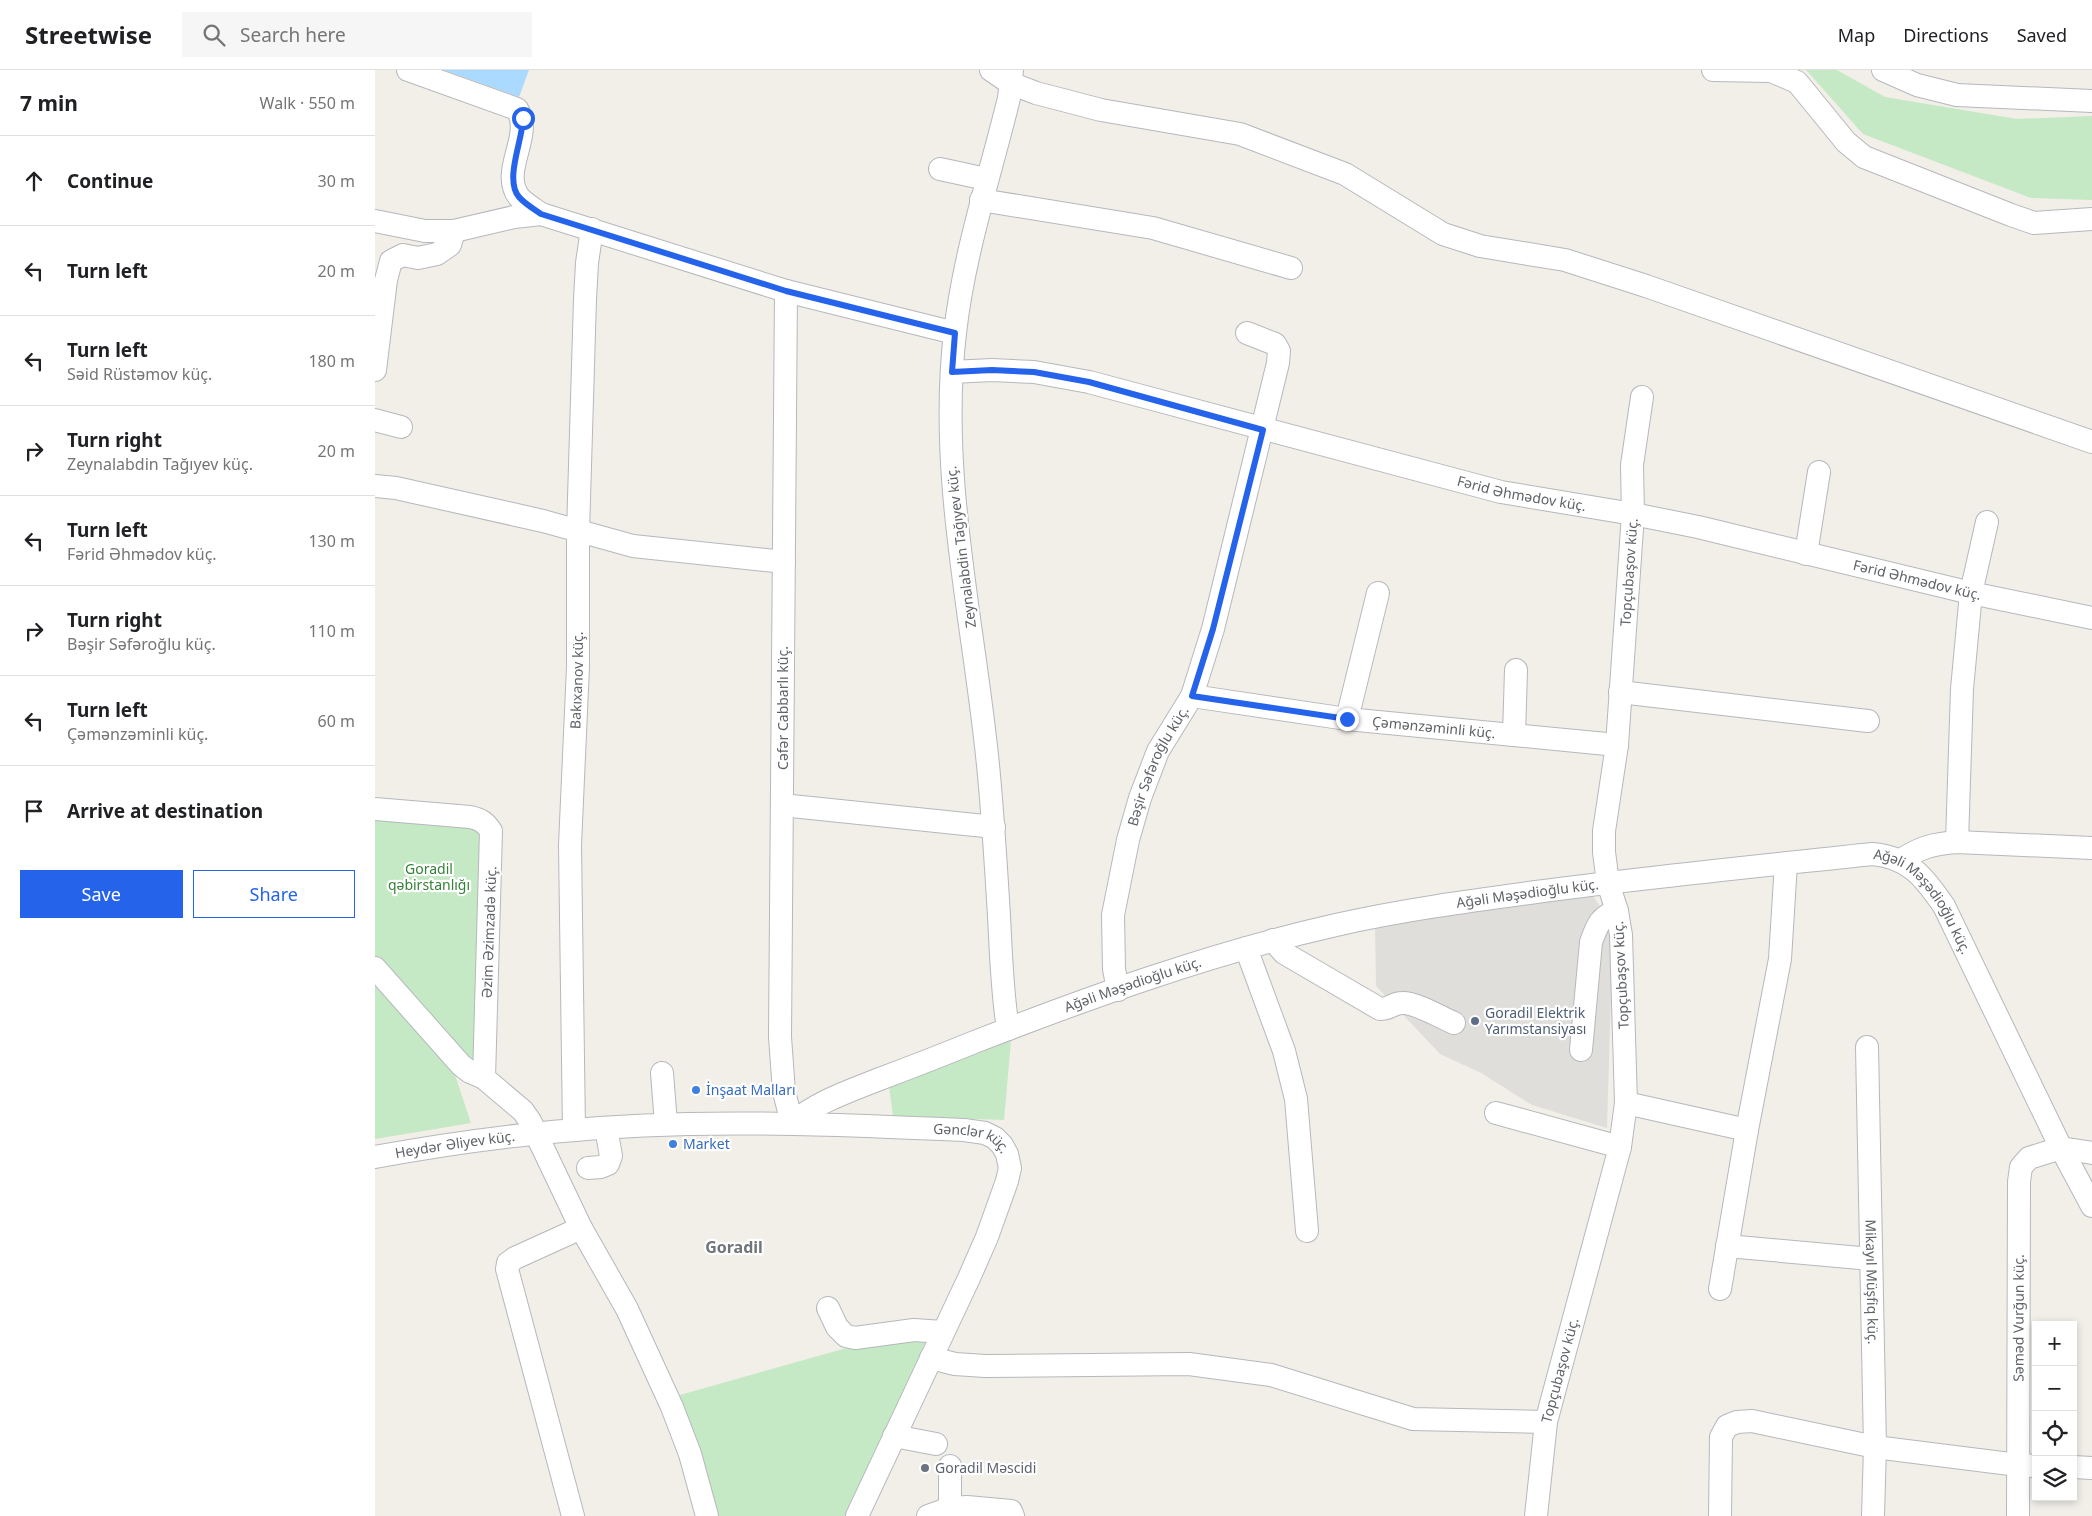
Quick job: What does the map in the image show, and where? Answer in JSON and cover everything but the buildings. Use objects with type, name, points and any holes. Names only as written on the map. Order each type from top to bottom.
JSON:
[{"type":"street","points":[[408,70],[517,109],[523,118],[523,128],[514,169],[513,186],[519,197],[541,214],[786,291],[955,333]]},
{"type":"street","points":[[991,70],[1011,77],[1036,93],[1101,110],[1240,134],[1345,174],[1443,234],[1480,246],[1565,260],[1646,286],[2092,442]]},
{"type":"street","points":[[1713,70],[1771,71],[1797,82],[1846,142],[1864,158],[2011,215],[2034,222],[2092,219]]},
{"type":"street","points":[[1883,70],[1917,85],[1957,95],[2092,101]]},
{"type":"street","name":"Zeynalabdin Tağıyev küç.","points":[[1008,1029],[1003,999],[994,827],[988,762],[953,493],[950,445],[955,333],[966,264],[1004,117],[1011,77]]},
{"type":"street","points":[[940,169],[984,190],[1153,228],[1291,268]]},
{"type":"street","points":[[375,221],[425,231],[454,230],[514,217],[541,214]]},
{"type":"street","name":"Bakıxanov küç.","points":[[574,1130],[570,845],[578,667],[578,532],[585,299],[587,263],[592,229]]},
{"type":"street","points":[[375,370],[386,280],[391,261],[403,255],[418,258],[437,254],[450,245],[454,230]]},
{"type":"street","name":"Cəfər Cabbarlı küç.","points":[[786,291],[780,1037],[784,1092],[792,1123]]},
{"type":"street","name":"Bəşir Səfəroğlu küç.","points":[[1118,990],[1114,969],[1113,915],[1128,840],[1140,798],[1158,751],[1192,696],[1213,629],[1279,362],[1279,351],[1275,344],[1247,333]]},
{"type":"street","name":"Fərid Əhmədov küç.","points":[[952,372],[992,370],[1034,372],[1080,381],[1501,492],[1633,514],[1971,593],[2092,618]]},
{"type":"street","name":"Topçubaşov küç.","points":[[1536,1516],[1546,1422],[1620,1147],[1626,1103],[1621,935],[1617,910],[1608,882],[1604,852],[1604,831],[1617,745],[1633,514],[1632,465],[1642,397]]},
{"type":"street","points":[[375,420],[401,426]]},
{"type":"street","points":[[1806,554],[1819,472]]},
{"type":"street","points":[[375,486],[405,490],[543,521],[633,546],[784,562]]},
{"type":"street","points":[[1957,842],[1962,689],[1971,593],[1987,522]]},
{"type":"street","points":[[1347,719],[1378,592]]},
{"type":"street","points":[[1514,735],[1517,670]]},
{"type":"street","points":[[1620,692],[1868,721]]},
{"type":"street","name":"Çəmənzəminli küç.","points":[[1192,696],[1347,719],[1617,745]]},
{"type":"street","points":[[782,805],[994,827]]},
{"type":"street","name":"Əzim Əzimzadə küç.","points":[[375,809],[470,817],[487,824],[491,830],[484,1078]]},
{"type":"street","points":[[1901,860],[1918,850],[1935,844],[1957,842],[2092,848]]},
{"type":"street","name":"Ağəli Məşədioğlu küç.","points":[[792,1123],[807,1110],[836,1096],[1008,1029],[1246,948],[1338,924],[1406,911],[1608,882],[1872,854],[1888,855],[1901,860],[1916,870],[1929,884],[1943,906],[2061,1148],[2092,1206]]},
{"type":"street","points":[[1721,1289],[1747,1130],[1780,959],[1785,863]]},
{"type":"street","points":[[1581,1050],[1591,942],[1595,930],[1605,914],[1617,910]]},
{"type":"street","points":[[1273,940],[1284,953],[1380,1009],[1388,1009],[1404,1002],[1455,1023]]},
{"type":"street","points":[[1246,948],[1283,1051],[1296,1099],[1307,1231]]},
{"type":"street","points":[[375,968],[461,1065],[470,1072],[484,1078],[523,1111],[537,1134],[553,1173],[581,1228],[627,1309],[672,1407],[690,1454],[707,1516]]},
{"type":"street","name":"Mikayıl Müşfiq küç.","points":[[1867,1047],[1875,1447],[1873,1516]]},
{"type":"street","points":[[662,1073],[665,1124]]},
{"type":"street","points":[[1626,1103],[1747,1130]]},
{"type":"street","points":[[1496,1113],[1620,1147]]},
{"type":"street","name":"Gənclər küç.","points":[[537,1134],[665,1124],[792,1123],[964,1130],[985,1134],[995,1138],[1002,1145],[1007,1154],[1010,1168],[987,1237],[857,1516]]},
{"type":"street","points":[[588,1168],[601,1167],[608,1164],[611,1156],[606,1128]]},
{"type":"street","name":"Heydər Əliyev küç.","points":[[375,1157],[418,1149],[537,1134]]},
{"type":"street","points":[[2061,1148],[2092,1153]]},
{"type":"street","name":"Səməd Vurğun küç.","points":[[2018,1516],[2027,1466],[2019,1182],[2021,1167],[2029,1158],[2061,1148]]},
{"type":"street","points":[[573,1516],[507,1269],[508,1263],[515,1258],[581,1228]]},
{"type":"street","points":[[1727,1246],[1871,1259]]},
{"type":"street","points":[[828,1308],[837,1327],[845,1336],[855,1338],[914,1330],[943,1332]]},
{"type":"street","points":[[931,1358],[955,1364],[985,1366],[1189,1364],[1271,1375],[1413,1419],[1546,1422]]},
{"type":"street","points":[[1720,1516],[1721,1437],[1727,1426],[1737,1422],[1752,1421],[1875,1447],[2027,1466]]},
{"type":"street","points":[[894,1436],[936,1444]]},
{"type":"street","points":[[950,1466],[950,1508]]},
{"type":"street","points":[[2077,1467],[2092,1468]]},
{"type":"street","points":[[928,1516],[950,1508],[967,1507],[1011,1511],[1013,1516]]},
{"type":"shaded area","points":[[1591,893],[1613,925],[1607,1128],[1532,1105],[1481,1073],[1440,1054],[1376,986],[1375,927]]},
{"type":"green space","points":[[1805,70],[1837,70],[1885,97],[2017,119],[2092,116],[2092,200],[2031,198],[1863,134]]},
{"type":"green space","name":"Goradil qəbirstanlığı","points":[[375,817],[484,827],[480,1062],[454,1072],[471,1123],[375,1139]]},
{"type":"green space","points":[[1011,1041],[1004,1120],[893,1116],[889,1086]]},
{"type":"green space","points":[[913,1332],[928,1335],[877,1463],[849,1516],[711,1516],[680,1395],[843,1349]]},
{"type":"water","points":[[444,70],[529,70],[519,97]]},
{"type":"place","name":"Goradil Elektrik Yarımstansiyası","points":[[1475,1021]]},
{"type":"place","name":"İnşaat Malları","points":[[696,1090]]},
{"type":"place","name":"Market","points":[[673,1144]]},
{"type":"place","name":"Goradil Məscidi","points":[[925,1468]]},
{"type":"district","name":"Goradil","points":[[734,1247]]},
{"type":"route","points":[[523,118],[513,186],[519,197],[541,214],[556,217],[786,291],[955,333],[952,372],[992,370],[1034,372],[1089,382],[1263,430],[1213,629],[1192,696],[1347,719]]}]
